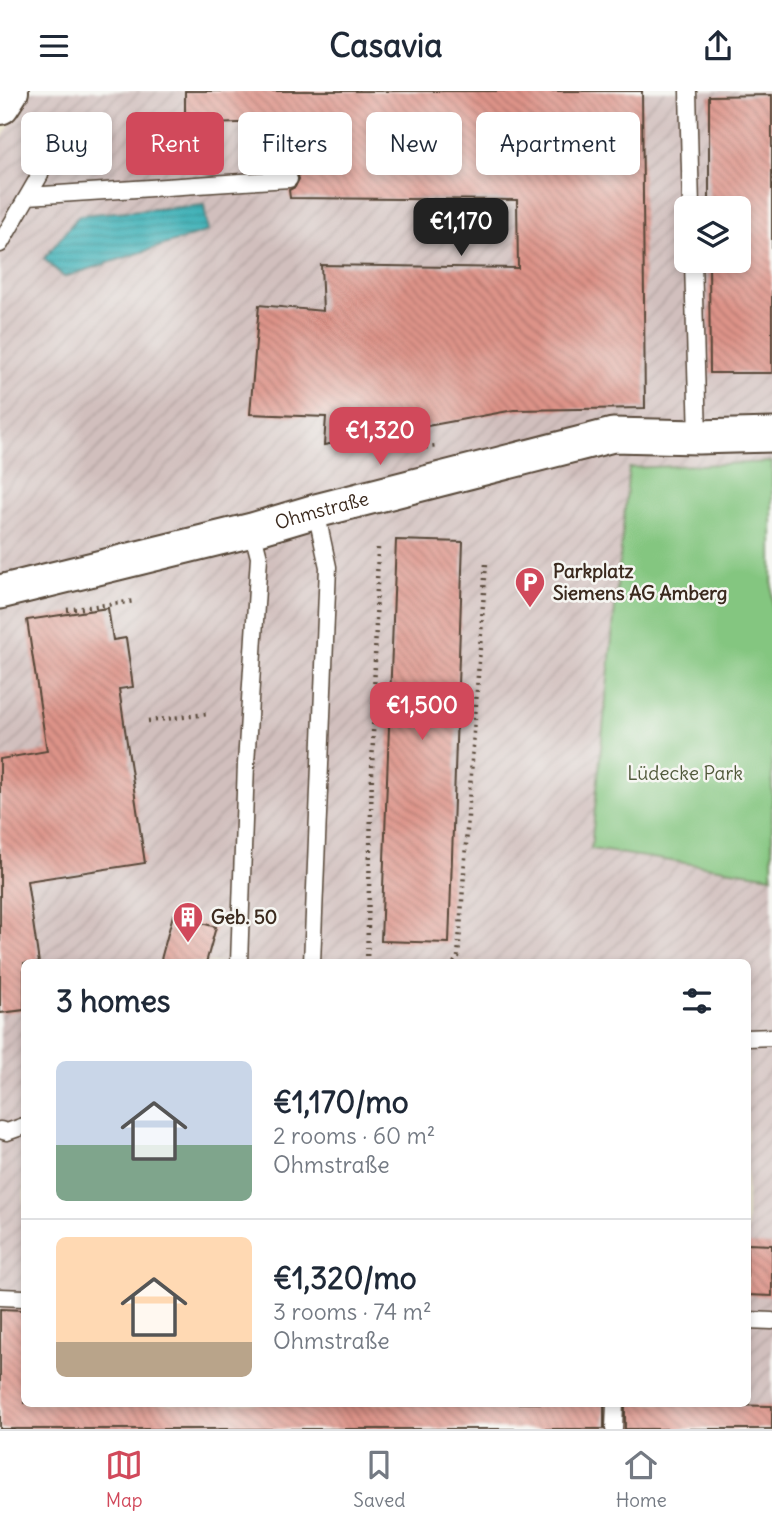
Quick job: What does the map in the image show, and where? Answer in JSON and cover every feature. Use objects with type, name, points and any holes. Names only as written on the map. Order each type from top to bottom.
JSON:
[{"type":"street","points":[[0,105],[9,91]]},
{"type":"street","name":"Ohmstraße","points":[[0,592],[252,530],[613,435],[772,435]]},
{"type":"lane","points":[[688,91],[691,196]]},
{"type":"lane","points":[[0,244],[40,175]]},
{"type":"lane","points":[[28,196],[289,179]]},
{"type":"lane","points":[[692,273],[698,437]]},
{"type":"lane","points":[[313,959],[328,567],[316,511]]},
{"type":"lane","points":[[239,959],[246,764],[259,557],[252,530]]},
{"type":"lane","points":[[751,1038],[772,1037]]},
{"type":"lane","points":[[0,1130],[7,1132],[21,1127]]},
{"type":"lane","points":[[0,1297],[21,1298]]},
{"type":"lane","points":[[751,1319],[772,1321]]},
{"type":"lane","points":[[614,1429],[615,1407]]},
{"type":"path","points":[[366,959],[378,547]]},
{"type":"path","points":[[457,959],[486,563]]},
{"type":"path","points":[[148,721],[208,714]]},
{"type":"shaded area","points":[[30,91],[772,91],[772,1429],[0,1429],[0,141]]},
{"type":"green space","name":"Lüdecke Park","points":[[772,462],[772,876],[591,849],[629,468]]},
{"type":"water","points":[[204,205],[208,231],[64,277],[44,259],[79,215]]},
{"type":"building","points":[[185,91],[642,91],[645,408],[514,410],[324,445],[326,417],[250,414],[259,305],[323,311],[321,265],[518,268],[517,200],[290,198],[289,190],[295,187],[299,179],[298,175],[352,175],[352,112],[238,112],[238,123],[224,123],[224,112],[185,112]]},
{"type":"building","points":[[772,95],[772,373],[710,373],[709,273],[751,273],[751,196],[709,196],[709,96]]},
{"type":"building","points":[[396,540],[463,542],[449,943],[381,941]]},
{"type":"building","points":[[108,608],[113,640],[126,638],[133,687],[119,689],[145,863],[27,881],[38,959],[21,959],[21,1010],[0,1013],[0,759],[47,751],[27,620]]},
{"type":"building","name":"Geb. 50","points":[[173,915],[216,927],[207,959],[161,959]]},
{"type":"building","points":[[751,1244],[772,1245],[772,1296],[751,1295]]},
{"type":"building","points":[[0,1309],[21,1310],[21,1407],[604,1407],[604,1429],[0,1429]]},
{"type":"building","points":[[772,1406],[772,1429],[625,1429],[625,1407]]},
{"type":"place","name":"Parkplatz Siemens AG Amberg","points":[[530,609]]},
{"type":"place","name":"Geb. 50","points":[[188,944]]}]
